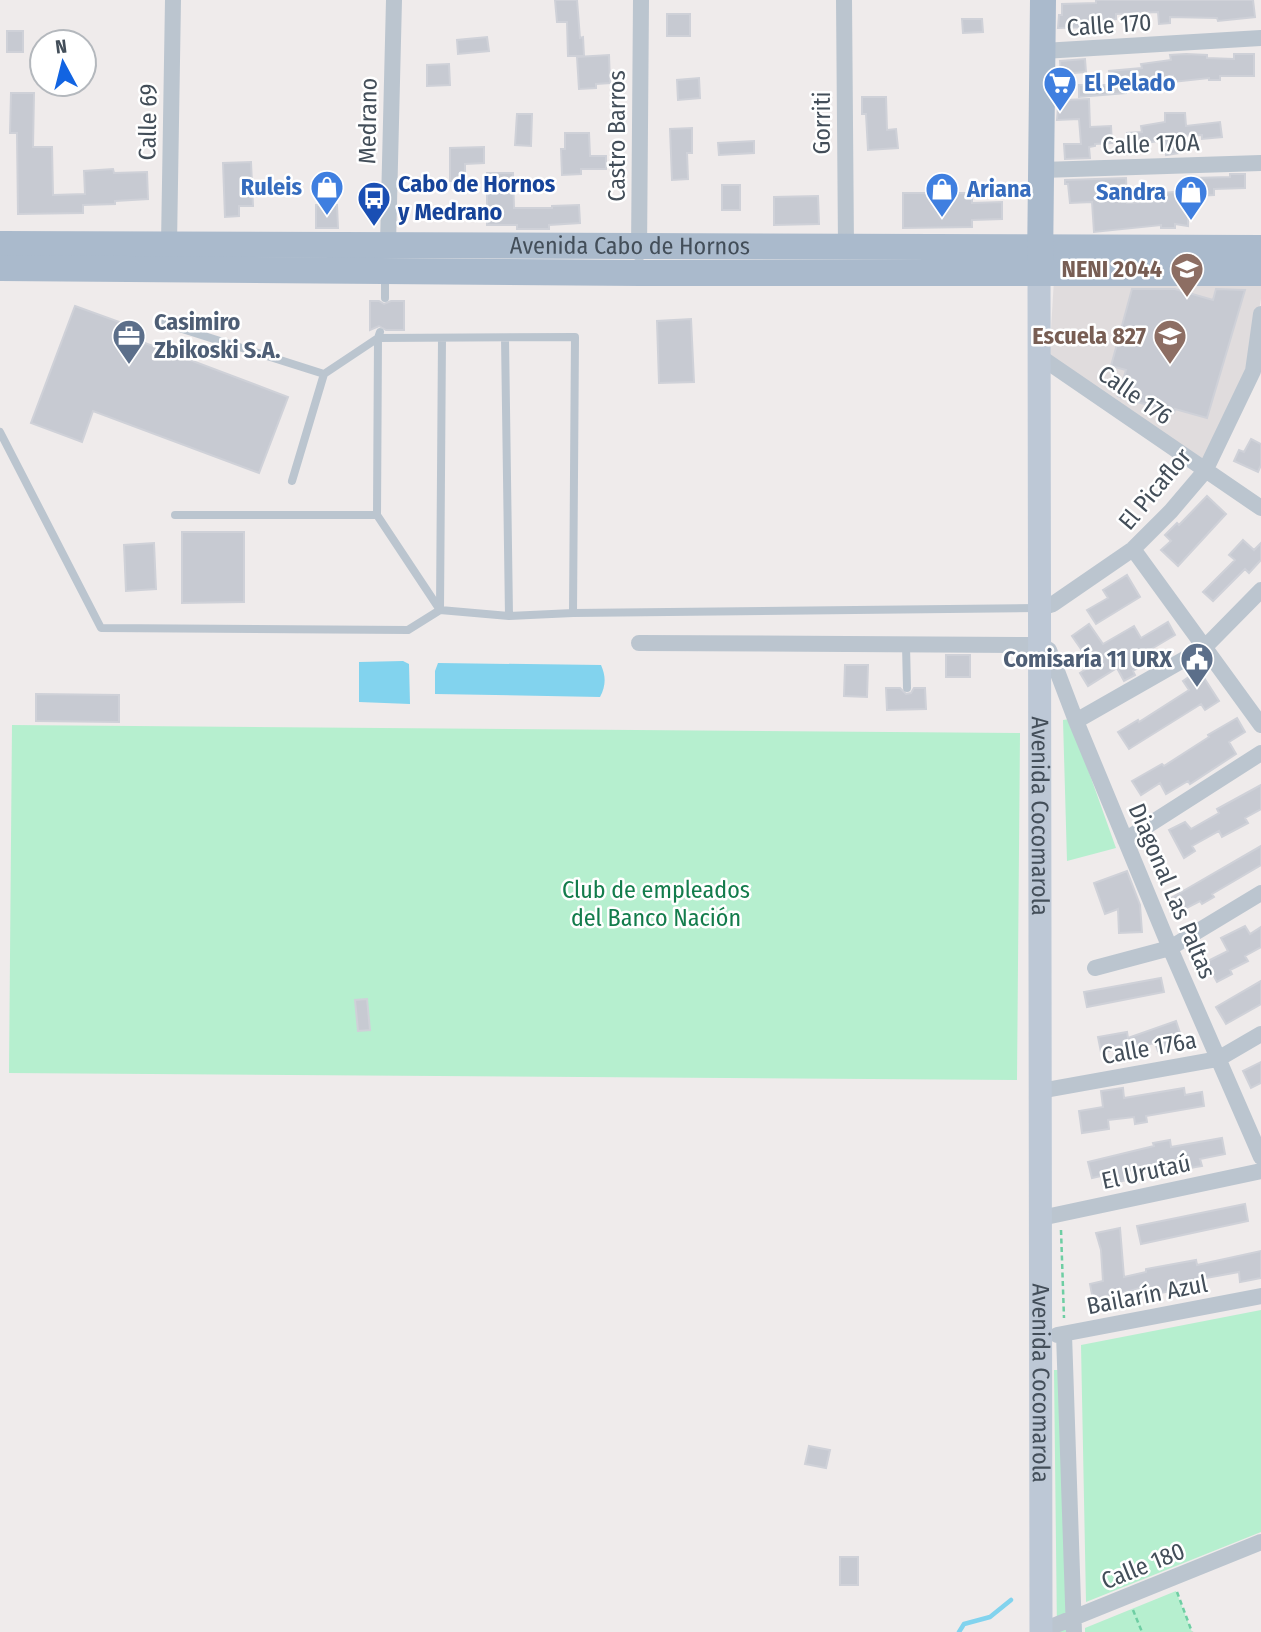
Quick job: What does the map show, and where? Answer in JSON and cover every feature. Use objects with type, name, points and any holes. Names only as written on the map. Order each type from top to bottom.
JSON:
[{"type":"main road","name":"Avenida Cocomarola","points":[[1041,1632],[1039,356],[1043,0]]},
{"type":"main road","name":"Avenida Cabo de Hornos","points":[[0,244],[846,246],[1261,273]]},
{"type":"main road","name":"Avenida Cabo de Hornos","points":[[0,268],[640,273],[1040,260],[1261,248]]},
{"type":"street","name":"Calle 69","points":[[169,244],[173,0]]},
{"type":"street","name":"Medrano","points":[[388,244],[394,0]]},
{"type":"street","name":"Castro Barros","points":[[640,273],[641,0]]},
{"type":"street","name":"Gorriti","points":[[844,0],[846,246]]},
{"type":"street","name":"Calle 170","points":[[1043,51],[1261,38]]},
{"type":"street","name":"Calle 170A","points":[[1042,170],[1261,163]]},
{"type":"street","name":"El Picaflor","points":[[1040,608],[1053,604],[1133,549],[1171,511],[1205,471],[1257,373],[1261,314]]},
{"type":"street","name":"Calle 176","points":[[1039,356],[1261,508]]},
{"type":"street","points":[[1133,549],[1261,725]]},
{"type":"street","points":[[1076,721],[1204,648],[1261,590]]},
{"type":"street","points":[[639,643],[1040,645]]},
{"type":"street","name":"Diagonal Las Paltas","points":[[1040,645],[1049,650],[1170,948],[1261,1157]]},
{"type":"street","points":[[1125,840],[1261,753]]},
{"type":"street","points":[[1095,968],[1170,948],[1261,893]]},
{"type":"street","name":"Calle 176a","points":[[1040,1091],[1218,1059],[1261,1034]]},
{"type":"street","name":"El Urutaú","points":[[1041,1218],[1261,1171]]},
{"type":"street","name":"Bailarín Azul","points":[[1041,1338],[1261,1296]]},
{"type":"street","points":[[1064,1334],[1074,1625]]},
{"type":"street","name":"Calle 180","points":[[1041,1632],[1074,1625],[1128,1597],[1261,1542]]},
{"type":"lane","points":[[385,271],[385,298]]},
{"type":"lane","points":[[157,321],[324,374]]},
{"type":"lane","points":[[379,335],[377,515],[440,610]]},
{"type":"lane","points":[[292,481],[324,374],[379,335],[442,338],[575,337],[573,613]]},
{"type":"lane","points":[[440,610],[442,338]]},
{"type":"lane","points":[[505,338],[509,616]]},
{"type":"lane","points":[[0,432],[101,628],[408,630],[440,610],[509,616],[1040,608]]},
{"type":"lane","points":[[175,515],[377,515]]},
{"type":"lane","points":[[906,645],[907,688]]},
{"type":"path","points":[[1172,1579],[1192,1632]]},
{"type":"path","points":[[1128,1597],[1142,1632]]},
{"type":"shaded area","points":[[1054,280],[1261,283],[1261,299],[1248,372],[1205,471],[1049,362]]},
{"type":"green space","points":[[1070,719],[1116,848],[1067,861],[1063,720]]},
{"type":"green space","name":"Club de empleados del Banco Nación","points":[[12,725],[1020,733],[1017,1080],[9,1073]]},
{"type":"green space","points":[[1261,1310],[1261,1532],[1086,1602],[1081,1345]]},
{"type":"green space","points":[[1054,1370],[1064,1370],[1067,1632],[1057,1632]]},
{"type":"green space","points":[[1176,1591],[1192,1632],[1085,1632],[1085,1628]]},
{"type":"water","points":[[403,661],[409,664],[410,704],[359,702],[359,662]]},
{"type":"water","points":[[438,663],[601,665],[604,685],[600,697],[435,694],[435,671]]},
{"type":"building","points":[[555,0],[577,0],[584,56],[568,56],[567,22],[557,22]]},
{"type":"building","points":[[1096,0],[1253,0],[1255,17],[1218,21],[1217,18],[1170,17],[1170,23],[1159,24],[1158,12],[1116,14],[1116,19],[1093,22],[1093,27],[1058,28],[1062,4],[1096,3]]},
{"type":"building","points":[[667,14],[690,14],[690,36],[667,36]]},
{"type":"building","points":[[962,19],[982,19],[983,32],[963,33]]},
{"type":"building","points":[[7,31],[23,31],[23,52],[7,52]]},
{"type":"building","points":[[487,37],[489,51],[458,54],[457,40]]},
{"type":"building","points":[[1234,54],[1254,54],[1254,76],[1220,76],[1220,80],[1209,78],[1173,82],[1173,76],[1125,82],[1126,93],[1079,97],[1079,85],[1110,85],[1109,71],[1142,68],[1141,64],[1171,60],[1170,55],[1234,59]]},
{"type":"building","points":[[609,55],[610,83],[596,84],[596,88],[579,89],[577,57]]},
{"type":"building","points":[[1085,59],[1086,72],[1061,74],[1060,61]]},
{"type":"building","points":[[449,64],[450,85],[427,86],[427,65]]},
{"type":"building","points":[[699,78],[700,98],[678,100],[677,80]]},
{"type":"building","points":[[11,93],[28,93],[28,98],[34,98],[33,147],[52,147],[53,195],[85,194],[84,171],[113,169],[114,173],[147,172],[148,199],[83,205],[83,213],[18,214],[17,133],[10,133]]},
{"type":"building","points":[[862,97],[886,97],[887,130],[896,129],[898,148],[868,150]]},
{"type":"building","points":[[1089,99],[1090,127],[1111,126],[1112,143],[1089,147],[1090,158],[1065,159],[1064,144],[1081,144],[1079,119],[1057,120],[1058,107],[1064,106],[1064,100]]},
{"type":"building","points":[[1165,113],[1185,113],[1186,126],[1220,122],[1222,137],[1202,139],[1202,135],[1178,136],[1180,153],[1166,155],[1164,140],[1140,144],[1141,148],[1127,149],[1127,133],[1142,132],[1141,126],[1165,122]]},
{"type":"building","points":[[517,114],[532,114],[531,146],[515,145]]},
{"type":"building","points":[[692,128],[692,153],[687,153],[688,179],[672,180],[670,129]]},
{"type":"building","points":[[565,133],[589,133],[590,156],[606,156],[606,169],[581,169],[581,174],[562,175],[561,149],[565,149]]},
{"type":"building","points":[[754,141],[754,153],[719,155],[718,143]]},
{"type":"building","points":[[484,147],[484,163],[465,164],[465,181],[450,181],[450,148]]},
{"type":"building","points":[[251,162],[253,206],[239,206],[239,216],[225,217],[223,163]]},
{"type":"building","points":[[487,173],[513,173],[514,208],[579,205],[580,223],[549,225],[549,229],[487,225]]},
{"type":"building","points":[[1230,174],[1245,174],[1245,188],[1214,189],[1214,195],[1195,196],[1194,178],[1230,177]]},
{"type":"building","points":[[1126,178],[1127,203],[1162,201],[1161,193],[1188,191],[1188,226],[1175,224],[1175,228],[1161,228],[1161,225],[1094,232],[1092,202],[1070,203],[1065,180]]},
{"type":"building","points":[[722,185],[740,185],[740,210],[722,210]]},
{"type":"building","points":[[903,193],[972,193],[972,203],[1002,202],[1002,219],[972,220],[972,227],[903,228]]},
{"type":"building","points":[[818,196],[819,224],[774,225],[774,197]]},
{"type":"building","name":"Ruleis","points":[[316,205],[337,205],[338,228],[316,228]]},
{"type":"building","points":[[1132,289],[1175,289],[1213,300],[1216,289],[1245,290],[1207,418],[1175,409],[1174,413],[1118,396],[1126,370],[1111,366]]},
{"type":"building","points":[[370,301],[384,304],[404,301],[404,330],[386,330],[379,326],[370,330]]},
{"type":"building","name":"Casimiro Zbikoski S.A.","points":[[75,306],[125,324],[121,334],[288,397],[259,473],[93,411],[82,442],[31,423]]},
{"type":"building","points":[[691,319],[694,382],[659,383],[657,321]]},
{"type":"building","points":[[1251,439],[1261,444],[1261,465],[1258,472],[1234,461],[1239,450],[1244,452]]},
{"type":"building","points":[[1207,496],[1226,514],[1178,566],[1161,550],[1171,541],[1165,535],[1177,523],[1179,525]]},
{"type":"building","points":[[182,532],[244,532],[244,602],[182,603]]},
{"type":"building","points":[[1243,540],[1254,550],[1261,543],[1261,560],[1249,573],[1245,569],[1213,601],[1203,592],[1235,560],[1229,555]]},
{"type":"building","points":[[154,543],[156,589],[126,591],[124,545]]},
{"type":"building","points":[[1127,575],[1140,597],[1096,624],[1087,610],[1108,598],[1103,590]]},
{"type":"building","points":[[1168,622],[1175,635],[1143,654],[1148,662],[1133,671],[1135,675],[1124,681],[1117,668],[1088,686],[1080,673],[1092,665],[1072,636],[1089,624],[1103,644],[1134,626],[1141,638]]},
{"type":"building","points":[[946,655],[970,655],[970,677],[946,677]]},
{"type":"building","points":[[845,665],[868,665],[867,697],[844,696]]},
{"type":"building","points":[[1199,670],[1219,701],[1205,710],[1201,704],[1129,749],[1118,732],[1189,690],[1183,681]]},
{"type":"building","points":[[886,688],[900,688],[906,694],[911,693],[914,688],[925,688],[926,709],[887,710]]},
{"type":"building","points":[[36,694],[119,695],[119,722],[36,721]]},
{"type":"building","points":[[1237,718],[1245,732],[1229,742],[1236,754],[1190,784],[1188,781],[1166,794],[1160,783],[1141,795],[1132,781],[1162,764],[1164,766]]},
{"type":"building","points":[[1261,785],[1261,809],[1245,818],[1248,823],[1222,837],[1219,831],[1192,846],[1195,851],[1184,858],[1169,830],[1185,822],[1191,829],[1219,813],[1217,809]]},
{"type":"building","points":[[1261,846],[1261,865],[1212,894],[1214,897],[1202,904],[1200,901],[1179,912],[1171,898]]},
{"type":"building","points":[[1127,871],[1140,905],[1142,932],[1119,933],[1118,909],[1105,914],[1094,883]]},
{"type":"building","points":[[1245,926],[1250,934],[1261,927],[1261,947],[1245,956],[1248,961],[1230,970],[1232,974],[1217,982],[1206,962],[1228,951],[1221,938]]},
{"type":"building","points":[[1161,978],[1164,992],[1087,1007],[1084,992]]},
{"type":"building","points":[[1261,981],[1261,1004],[1226,1024],[1216,1007]]},
{"type":"building","points":[[367,999],[370,1030],[358,1031],[355,1000]]},
{"type":"building","points":[[1176,1021],[1180,1033],[1170,1037],[1173,1047],[1158,1051],[1155,1043],[1101,1052],[1098,1037],[1127,1032],[1128,1038]]},
{"type":"building","points":[[1261,1062],[1261,1083],[1251,1088],[1243,1071]]},
{"type":"building","points":[[1123,1088],[1124,1098],[1184,1088],[1185,1095],[1202,1092],[1204,1106],[1146,1116],[1147,1122],[1135,1124],[1134,1117],[1108,1120],[1109,1129],[1082,1133],[1079,1111],[1103,1107],[1101,1091]]},
{"type":"building","points":[[1222,1138],[1225,1154],[1200,1159],[1202,1166],[1178,1170],[1178,1165],[1158,1169],[1157,1165],[1143,1167],[1128,1171],[1130,1179],[1103,1186],[1101,1176],[1092,1178],[1088,1162],[1154,1146],[1153,1143],[1170,1140],[1171,1147]]},
{"type":"building","points":[[1245,1204],[1248,1221],[1141,1244],[1137,1226]]},
{"type":"building","points":[[1120,1228],[1124,1277],[1146,1272],[1146,1269],[1196,1260],[1197,1265],[1261,1251],[1261,1278],[1240,1282],[1239,1272],[1184,1282],[1185,1288],[1151,1295],[1149,1286],[1093,1300],[1090,1284],[1103,1281],[1101,1250],[1096,1233]]},
{"type":"building","points":[[809,1446],[830,1450],[826,1468],[805,1464]]},
{"type":"building","points":[[840,1557],[858,1557],[858,1585],[840,1585]]},
{"type":"waterway","points":[[959,1632],[964,1624],[990,1617],[1011,1600]]},
{"type":"place","name":"El Pelado","points":[[1060,113]]},
{"type":"place","name":"Ruleis","points":[[327,217]]},
{"type":"place","name":"Ariana","points":[[942,219]]},
{"type":"place","name":"Sandra","points":[[1191,222]]},
{"type":"place","name":"Cabo de Hornos y Medrano","points":[[374,228]]},
{"type":"place","name":"NENI 2044","points":[[1187,299]]},
{"type":"place","name":"Casimiro Zbikoski S.A.","points":[[129,366]]},
{"type":"place","name":"Escuela 827","points":[[1170,366]]},
{"type":"place","name":"Comisaría 11 URX","points":[[1197,689]]}]
